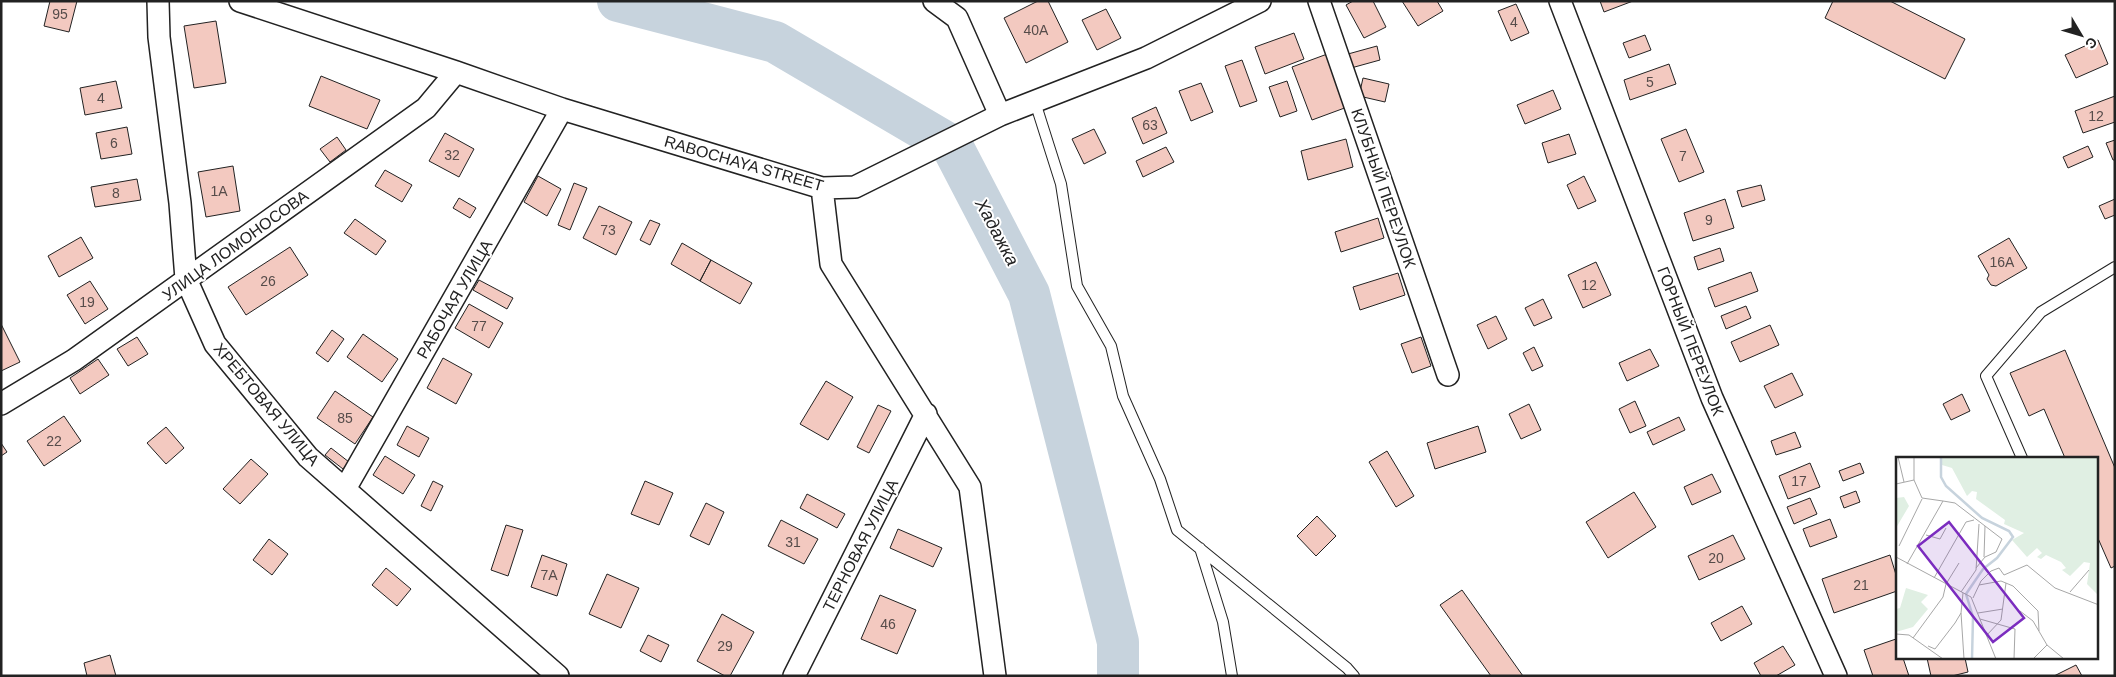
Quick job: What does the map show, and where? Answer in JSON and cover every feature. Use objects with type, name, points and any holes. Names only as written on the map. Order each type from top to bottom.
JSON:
[{"type":"street","name":"ХРЕБТОВАЯ УЛИЦА","points":[[158,1],[159,37],[180,203],[186,279],[215,344],[308,457],[558,676]]},
{"type":"street","name":"RABOCHAYA STREET","points":[[240,1],[562,109],[822,188],[855,187],[1000,116],[1146,58],[1260,1]]},
{"type":"street","points":[[934,1],[957,18],[1000,116]]},
{"type":"street","name":"КЛУБНЫЙ ПЕРЕУЛОК","points":[[1319,1],[1448,375]]},
{"type":"street","name":"ГОРНЫЙ ПЕРЕУЛОК","points":[[1560,1],[1712,398],[1836,676]]},
{"type":"street","name":"УЛИЦА ЛОМОНОСОВА","points":[[1,404],[74,360],[426,108],[456,72]]},
{"type":"street","name":"РАБОЧАЯ УЛИЦА","points":[[345,489],[562,109]]},
{"type":"street","points":[[822,188],[831,264],[970,487],[995,676]]},
{"type":"street","name":"ТЕРНОВАЯ УЛИЦА","points":[[794,676],[926,414]]},
{"type":"lane","points":[[1035,102],[1061,184],[1077,286],[1111,346],[1122,396],[1160,479],[1177,530],[1347,668],[1354,676]]},
{"type":"lane","points":[[2022,457],[1986,376],[2041,312],[2115,267]]},
{"type":"lane","points":[[1200,548],[1223,622],[1232,676]]},
{"type":"building","points":[[50,1],[77,1],[69,32],[44,26]]},
{"type":"building","points":[[1038,1],[1048,1],[1068,42],[1026,63],[1004,18]]},
{"type":"building","points":[[1353,1],[1373,1],[1386,27],[1364,38],[1346,5]]},
{"type":"building","points":[[1402,1],[1437,1],[1443,11],[1418,26]]},
{"type":"building","points":[[1600,1],[1633,1],[1604,12]]},
{"type":"building","points":[[1833,1],[1890,1],[1965,39],[1945,79],[1825,18]]},
{"type":"building","points":[[1516,4],[1529,33],[1511,41],[1498,11]]},
{"type":"building","points":[[1106,9],[1121,38],[1097,50],[1082,20]]},
{"type":"building","points":[[216,21],[226,83],[194,88],[184,26]]},
{"type":"building","points":[[1294,33],[1304,59],[1265,74],[1255,47]]},
{"type":"building","points":[[1645,35],[1651,50],[1629,58],[1623,43]]},
{"type":"building","points":[[2098,40],[2108,64],[2076,78],[2065,55]]},
{"type":"building","points":[[1377,46],[1380,60],[1351,68],[1348,54]]},
{"type":"building","points":[[1330,53],[1350,106],[1312,120],[1292,67]]},
{"type":"building","points":[[1242,60],[1257,101],[1240,107],[1225,66]]},
{"type":"building","points":[[1669,64],[1676,84],[1630,100],[1624,80]]},
{"type":"building","points":[[321,76],[380,100],[367,129],[309,106]]},
{"type":"building","points":[[1363,78],[1389,84],[1385,102],[1359,96]]},
{"type":"building","points":[[116,81],[122,108],[85,115],[80,88]]},
{"type":"building","points":[[1287,81],[1297,111],[1280,117],[1269,87]]},
{"type":"building","points":[[1201,83],[1213,112],[1191,121],[1179,91]]},
{"type":"building","points":[[1553,90],[1561,109],[1525,124],[1517,105]]},
{"type":"building","points":[[2115,96],[2115,122],[2083,133],[2075,111]]},
{"type":"building","points":[[1156,107],[1167,133],[1143,144],[1132,118]]},
{"type":"building","points":[[127,127],[132,154],[101,159],[96,133]]},
{"type":"building","points":[[1094,129],[1106,153],[1084,164],[1072,139]]},
{"type":"building","points":[[1686,129],[1704,172],[1679,182],[1661,139]]},
{"type":"building","points":[[445,133],[474,149],[459,177],[429,161]]},
{"type":"building","points":[[1569,134],[1576,154],[1548,163],[1542,143]]},
{"type":"building","points":[[337,137],[346,150],[330,162],[320,149]]},
{"type":"building","points":[[1346,139],[1353,167],[1308,180],[1301,151]]},
{"type":"building","points":[[2115,140],[2115,160],[2113,160],[2106,143]]},
{"type":"building","points":[[2088,146],[2093,157],[2068,168],[2063,157]]},
{"type":"building","points":[[1166,147],[1174,162],[1143,177],[1136,161]]},
{"type":"building","points":[[233,166],[240,211],[206,217],[198,172]]},
{"type":"building","points":[[385,170],[412,185],[402,202],[375,186]]},
{"type":"building","points":[[538,176],[561,189],[547,216],[524,202]]},
{"type":"building","points":[[1584,176],[1596,201],[1578,209],[1567,185]]},
{"type":"building","points":[[137,179],[141,200],[95,207],[91,187]]},
{"type":"building","points":[[574,183],[587,188],[570,230],[558,225]]},
{"type":"building","points":[[1761,185],[1765,200],[1742,207],[1737,191]]},
{"type":"building","points":[[459,198],[476,208],[470,218],[453,208]]},
{"type":"building","points":[[1725,199],[1734,228],[1693,241],[1684,213]]},
{"type":"building","points":[[2115,199],[2115,215],[2105,219],[2099,206]]},
{"type":"building","points":[[599,206],[632,222],[616,255],[583,238]]},
{"type":"building","points":[[1378,218],[1384,238],[1341,252],[1335,232]]},
{"type":"building","points":[[355,219],[386,241],[376,255],[344,233]]},
{"type":"building","points":[[650,220],[660,224],[650,245],[640,240]]},
{"type":"building","points":[[81,237],[93,258],[59,277],[48,256]]},
{"type":"building","points":[[2009,238],[2027,268],[1996,286],[1991,285],[1987,279],[1989,275],[1978,256]]},
{"type":"building","points":[[682,243],[711,260],[700,281],[671,264]]},
{"type":"building","points":[[290,247],[308,275],[246,315],[228,287]]},
{"type":"building","points":[[1720,248],[1724,261],[1698,270],[1694,257]]},
{"type":"building","points":[[711,260],[752,283],[740,304],[700,281]]},
{"type":"building","points":[[1596,262],[1611,295],[1583,308],[1568,275]]},
{"type":"building","points":[[1751,272],[1758,291],[1715,307],[1708,288]]},
{"type":"building","points":[[1398,273],[1405,295],[1360,310],[1353,287]]},
{"type":"building","points":[[479,280],[513,298],[507,309],[473,290]]},
{"type":"building","points":[[90,281],[108,309],[85,324],[67,295]]},
{"type":"building","points":[[1543,299],[1552,318],[1534,326],[1525,308]]},
{"type":"building","points":[[469,304],[503,323],[489,348],[455,328]]},
{"type":"building","points":[[1746,306],[1751,318],[1726,329],[1721,316]]},
{"type":"building","points":[[1496,316],[1507,339],[1488,349],[1477,325]]},
{"type":"building","points":[[1,324],[20,362],[1,371]]},
{"type":"building","points":[[1770,325],[1779,345],[1740,362],[1731,342]]},
{"type":"building","points":[[332,330],[344,339],[328,362],[316,353]]},
{"type":"building","points":[[363,334],[398,359],[382,382],[347,357]]},
{"type":"building","points":[[137,337],[148,354],[128,366],[117,349]]},
{"type":"building","points":[[1421,337],[1431,366],[1412,373],[1401,344]]},
{"type":"building","points":[[1534,347],[1543,366],[1532,371],[1523,353]]},
{"type":"building","points":[[1650,349],[1659,366],[1627,381],[1619,363]]},
{"type":"building","points":[[2065,350],[2115,468],[2115,566],[2111,568],[2098,538],[2098,457],[2065,457],[2044,409],[2029,416],[2010,373]]},
{"type":"building","points":[[443,358],[472,374],[456,404],[427,388]]},
{"type":"building","points":[[98,359],[109,375],[80,394],[70,378]]},
{"type":"building","points":[[1792,373],[1803,395],[1775,408],[1764,386]]},
{"type":"building","points":[[826,381],[853,397],[828,440],[800,424]]},
{"type":"building","points":[[335,391],[373,417],[355,444],[317,418]]},
{"type":"building","points":[[1962,394],[1970,411],[1951,420],[1943,404]]},
{"type":"building","points":[[1635,401],[1646,426],[1630,433],[1619,409]]},
{"type":"building","points":[[1529,404],[1541,430],[1521,439],[1509,414]]},
{"type":"building","points":[[878,405],[891,411],[869,453],[857,447]]},
{"type":"building","points":[[64,416],[81,441],[44,466],[27,441]]},
{"type":"building","points":[[1679,417],[1685,430],[1653,445],[1647,432]]},
{"type":"building","points":[[407,426],[429,438],[419,457],[397,445]]},
{"type":"building","points":[[1478,426],[1486,452],[1435,469],[1427,443]]},
{"type":"building","points":[[166,427],[184,448],[166,464],[147,443]]},
{"type":"building","points":[[1795,432],[1801,447],[1776,455],[1771,441]]},
{"type":"building","points":[[1,443],[7,452],[1,456]]},
{"type":"building","points":[[331,448],[349,462],[343,469],[325,455]]},
{"type":"building","points":[[1387,451],[1414,496],[1396,507],[1369,462]]},
{"type":"building","points":[[385,456],[415,475],[403,494],[373,475]]},
{"type":"building","points":[[251,459],[268,474],[240,504],[223,489]]},
{"type":"building","points":[[1810,463],[1820,487],[1788,499],[1779,476]]},
{"type":"building","points":[[1860,463],[1864,473],[1843,481],[1839,471]]},
{"type":"building","points":[[1712,474],[1721,492],[1692,505],[1684,487]]},
{"type":"building","points":[[433,481],[443,486],[431,511],[421,506]]},
{"type":"building","points":[[645,481],[673,493],[659,525],[631,514]]},
{"type":"building","points":[[1856,491],[1860,502],[1844,508],[1840,497]]},
{"type":"building","points":[[1634,492],[1656,527],[1608,558],[1586,522]]},
{"type":"building","points":[[807,494],[845,514],[837,528],[800,508]]},
{"type":"building","points":[[1810,498],[1817,514],[1794,524],[1787,507]]},
{"type":"building","points":[[706,503],[724,512],[709,545],[690,536]]},
{"type":"building","points":[[1317,516],[1336,536],[1316,556],[1297,536]]},
{"type":"building","points":[[1830,519],[1837,537],[1810,547],[1803,529]]},
{"type":"building","points":[[781,520],[818,539],[804,564],[768,546]]},
{"type":"building","points":[[506,525],[523,530],[508,576],[491,570]]},
{"type":"building","points":[[898,529],[942,548],[933,567],[890,548]]},
{"type":"building","points":[[1733,535],[1745,559],[1699,580],[1688,556]]},
{"type":"building","points":[[269,539],[288,554],[272,575],[253,560]]},
{"type":"building","points":[[542,555],[567,564],[557,596],[531,587]]},
{"type":"building","points":[[1890,555],[1896,575],[1896,591],[1834,613],[1822,579]]},
{"type":"building","points":[[386,568],[411,589],[397,606],[372,585]]},
{"type":"building","points":[[607,574],[639,588],[621,628],[589,614]]},
{"type":"building","points":[[1462,590],[1523,676],[1491,676],[1440,605]]},
{"type":"building","points":[[880,595],[916,610],[897,654],[861,639]]},
{"type":"building","points":[[1742,606],[1752,624],[1721,641],[1711,623]]},
{"type":"building","points":[[722,614],[754,632],[730,676],[725,676],[697,661]]},
{"type":"building","points":[[648,635],[669,645],[661,662],[640,651]]},
{"type":"building","points":[[1896,639],[1896,660],[1904,660],[1909,676],[1873,676],[1864,650]]},
{"type":"building","points":[[1783,646],[1795,665],[1776,676],[1761,676],[1754,663]]},
{"type":"building","points":[[110,655],[116,676],[87,676],[84,663]]},
{"type":"building","points":[[1927,660],[1965,660],[1968,672],[1952,676],[1931,676]]},
{"type":"building","points":[[2076,665],[2082,676],[2054,676]]},
{"type":"waterway","name":"Хадажка","points":[[618,1],[775,42],[952,146],[1029,294],[1118,642],[1118,676]]}]
